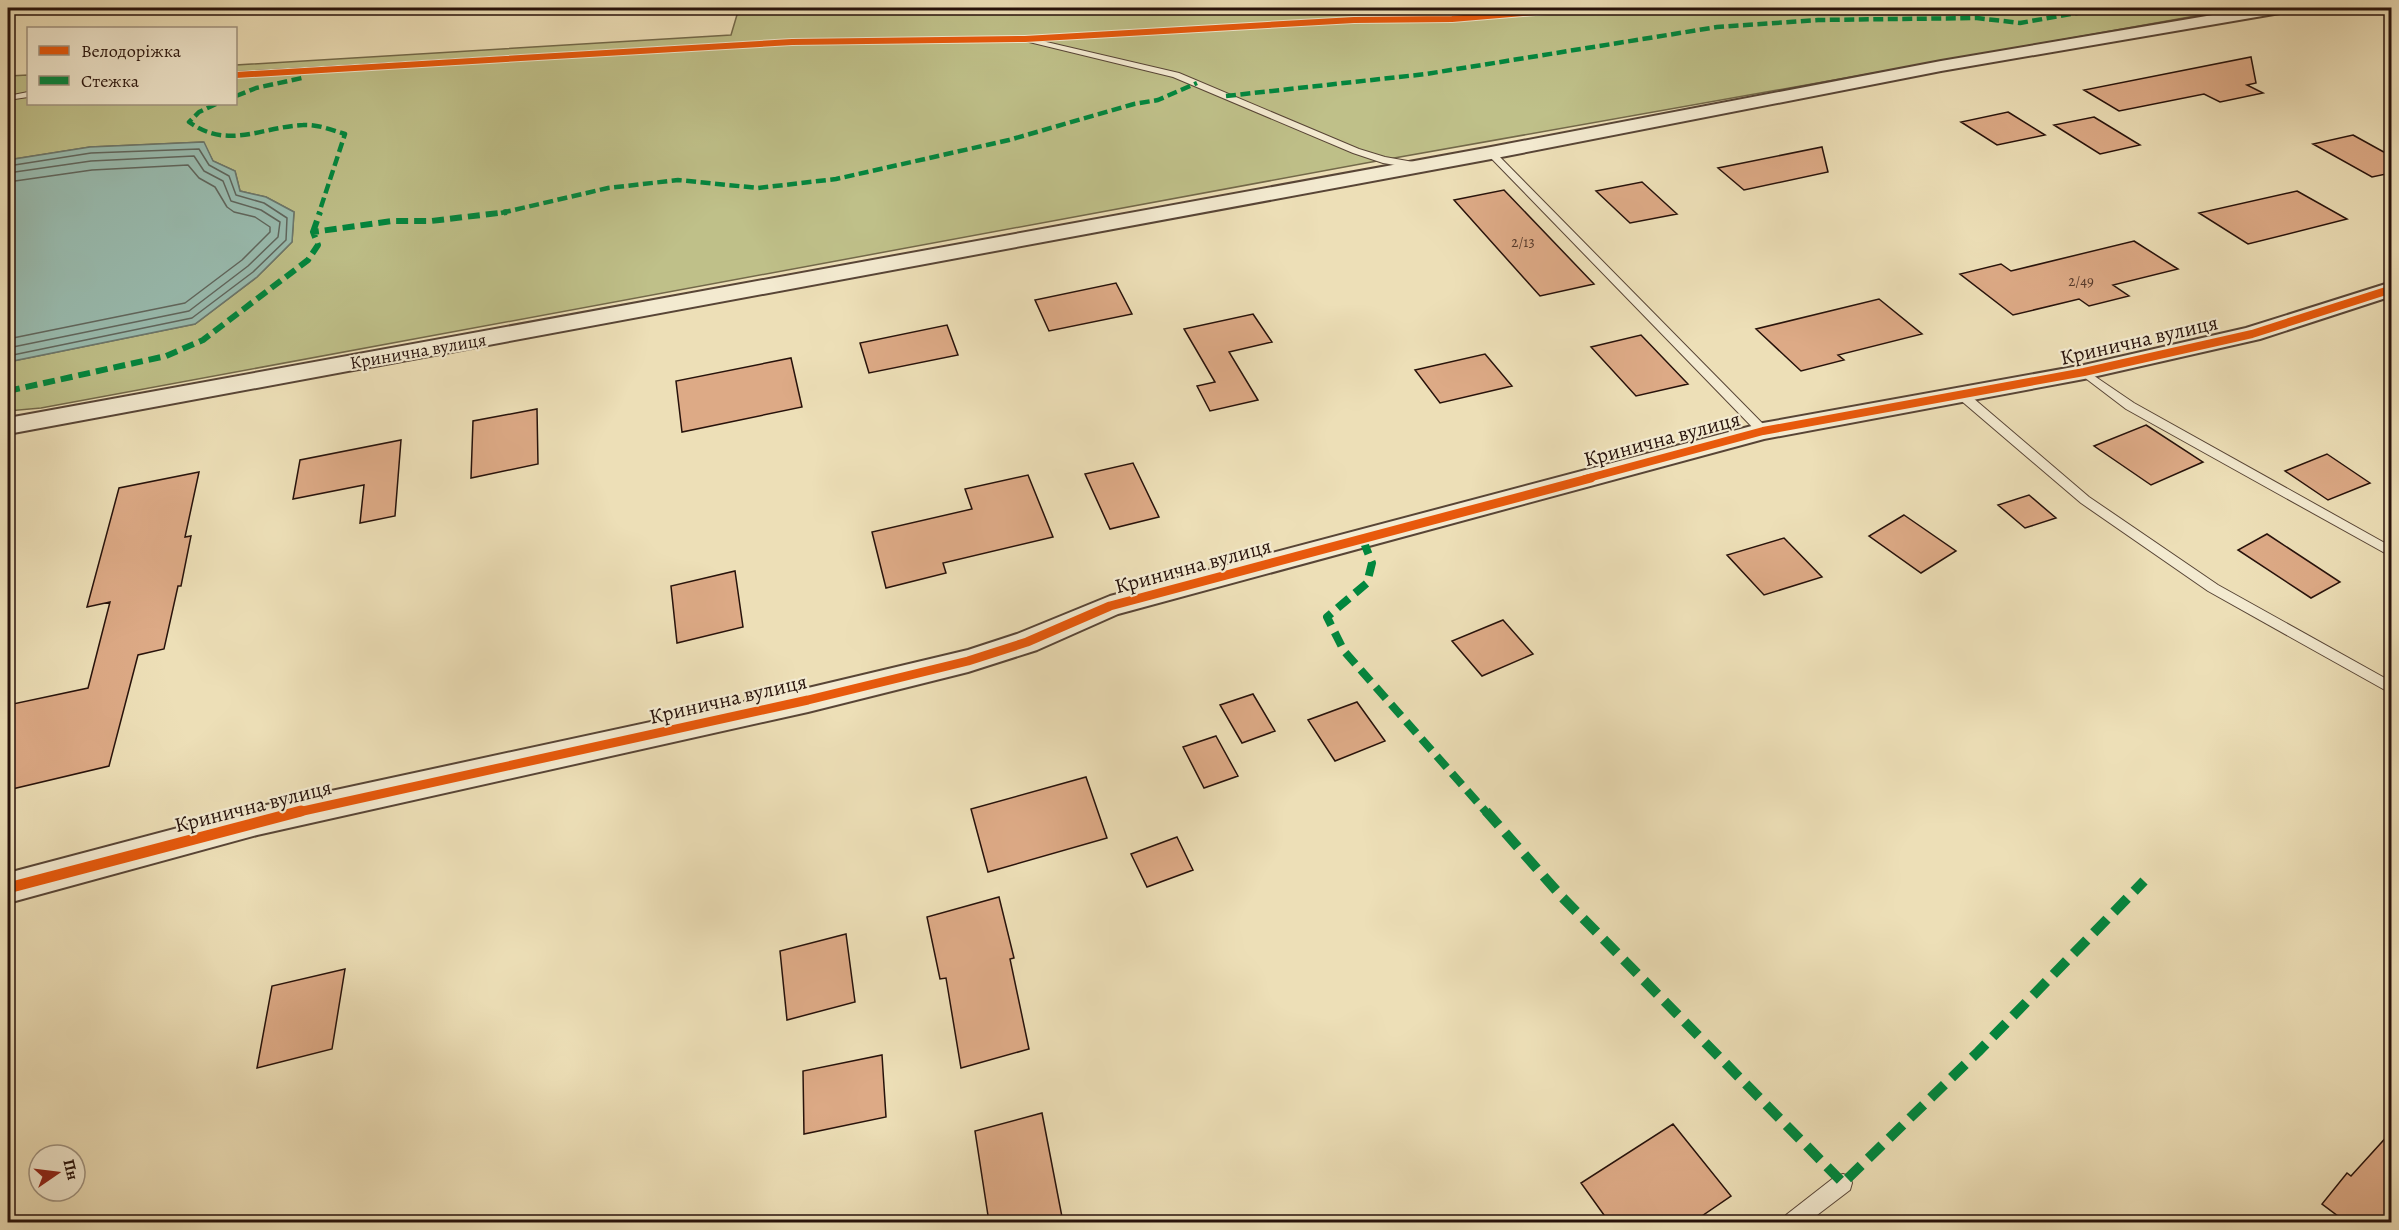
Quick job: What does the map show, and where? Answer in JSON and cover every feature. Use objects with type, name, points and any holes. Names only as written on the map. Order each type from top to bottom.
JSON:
[{"type":"street","name":"Кринична вулиця","points":[[8,426],[1491,153],[1941,66],[2280,8]]},
{"type":"street","name":"Кринична вулиця","points":[[8,888],[257,822],[808,700],[968,661],[1027,642],[1110,606],[1363,540],[1763,430],[2084,372],[2252,333],[2391,289]]},
{"type":"lane","points":[[237,75],[792,42],[1025,39],[1176,75],[1356,151],[1383,160],[1419,166]]},
{"type":"lane","points":[[8,98],[27,95]]},
{"type":"lane","points":[[1491,153],[1763,430]]},
{"type":"lane","points":[[2084,372],[2130,406],[2391,553]]},
{"type":"lane","points":[[1962,395],[2085,500],[2213,588],[2391,689]]},
{"type":"lane","points":[[1793,1222],[1843,1183]]},
{"type":"green space","points":[[739,8],[2240,8],[1366,163],[41,408],[8,411],[8,362],[195,324],[257,277],[292,242],[294,212],[266,197],[240,191],[235,171],[213,161],[203,142],[90,147],[8,160],[8,76],[27,75],[27,105],[237,105],[237,65],[731,35]]},
{"type":"water","points":[[204,142],[213,161],[235,171],[240,191],[266,197],[294,212],[292,242],[257,277],[195,324],[8,362],[8,160],[90,147]]},
{"type":"building","points":[[2251,57],[2256,83],[2247,85],[2263,93],[2220,102],[2204,94],[2119,111],[2084,90]]},
{"type":"building","points":[[2008,112],[2045,135],[1997,145],[1961,122]]},
{"type":"building","points":[[2094,117],[2140,145],[2100,154],[2054,125]]},
{"type":"building","points":[[2353,135],[2391,156],[2391,173],[2372,177],[2313,144]]},
{"type":"building","points":[[1822,147],[1828,172],[1744,190],[1718,168]]},
{"type":"building","points":[[1642,182],[1677,214],[1630,223],[1596,191]]},
{"type":"building","points":[[1504,190],[1594,284],[1540,296],[1454,200]]},
{"type":"building","points":[[2297,191],[2347,219],[2248,244],[2199,213]]},
{"type":"building","points":[[2134,241],[2178,269],[2113,285],[2129,296],[2089,306],[2079,299],[2013,315],[1960,274],[2001,264],[2011,271]]},
{"type":"building","points":[[1116,283],[1132,314],[1049,331],[1035,300]]},
{"type":"building","points":[[1879,299],[1922,334],[1838,355],[1844,360],[1801,371],[1756,329]]},
{"type":"building","points":[[1253,314],[1272,342],[1229,352],[1258,400],[1210,411],[1197,386],[1215,382],[1184,329]]},
{"type":"building","points":[[947,325],[958,355],[869,373],[860,343]]},
{"type":"building","points":[[1641,335],[1688,384],[1636,396],[1591,347]]},
{"type":"building","points":[[1485,354],[1512,386],[1440,403],[1415,370]]},
{"type":"building","points":[[791,358],[802,407],[682,432],[676,381]]},
{"type":"building","points":[[537,409],[538,464],[471,478],[473,421]]},
{"type":"building","points":[[2146,425],[2203,462],[2151,485],[2094,446]]},
{"type":"building","points":[[401,440],[395,516],[360,523],[364,485],[293,499],[300,460]]},
{"type":"building","points":[[2327,454],[2370,483],[2328,500],[2285,471]]},
{"type":"building","points":[[1133,463],[1159,517],[1110,529],[1085,474]]},
{"type":"building","points":[[199,472],[185,537],[191,536],[181,586],[178,586],[164,649],[138,655],[109,766],[8,790],[8,705],[88,688],[110,602],[87,607],[119,488]]},
{"type":"building","points":[[1028,475],[1053,537],[943,563],[946,573],[886,588],[872,532],[972,509],[965,489]]},
{"type":"building","points":[[2029,495],[2056,518],[2025,528],[1998,505]]},
{"type":"building","points":[[1904,515],[1956,551],[1921,573],[1869,536]]},
{"type":"building","points":[[2267,534],[2340,582],[2311,598],[2238,550]]},
{"type":"building","points":[[1784,538],[1822,577],[1764,595],[1727,555]]},
{"type":"building","points":[[735,571],[743,627],[677,643],[671,586]]},
{"type":"building","points":[[1503,620],[1533,654],[1482,676],[1452,641]]},
{"type":"building","points":[[1253,694],[1275,731],[1242,743],[1220,705]]},
{"type":"building","points":[[1357,702],[1385,741],[1335,761],[1308,720]]},
{"type":"building","points":[[1216,736],[1238,776],[1204,788],[1183,747]]},
{"type":"building","points":[[1086,777],[1107,838],[988,872],[971,809]]},
{"type":"building","points":[[1177,837],[1193,870],[1147,887],[1131,854]]},
{"type":"building","points":[[999,897],[1014,958],[1010,959],[1029,1049],[961,1068],[946,978],[940,979],[927,917]]},
{"type":"building","points":[[846,934],[855,1002],[787,1020],[780,951]]},
{"type":"building","points":[[345,969],[332,1049],[257,1068],[272,986]]},
{"type":"building","points":[[882,1055],[886,1117],[804,1134],[803,1071]]},
{"type":"building","points":[[1042,1113],[1063,1222],[989,1222],[975,1131]]},
{"type":"building","points":[[1673,1124],[1731,1196],[1693,1222],[1609,1222],[1581,1183]]},
{"type":"building","points":[[2391,1132],[2391,1222],[2346,1222],[2322,1204],[2347,1173],[2351,1176]]},
{"type":"marked path","points":[[1226,96],[1426,74],[1717,27],[1818,20],[1977,18],[2020,23],[2105,8]]},
{"type":"marked path","points":[[237,96],[256,88],[302,78]]},
{"type":"marked path","points":[[8,391],[166,356],[203,340],[308,260],[318,245],[313,232],[392,221],[431,221],[493,215],[608,188],[678,180],[758,188],[836,179],[1009,140],[1134,104],[1158,100],[1197,83]]},
{"type":"marked path","points":[[214,105],[199,112],[189,122],[214,135],[244,135],[303,125],[345,134],[313,232]]},
{"type":"marked path","points":[[1363,540],[1372,563],[1367,583],[1327,617],[1344,651],[1562,897],[1843,1183],[1978,1052],[2144,881]]},
{"type":"cycle path","points":[[237,75],[792,42],[1025,39],[1354,20],[1452,19],[1583,8]]},
{"type":"cycle path","points":[[8,888],[257,821],[808,700],[968,661],[1027,642],[1110,606],[1763,431],[2084,372],[2252,334],[2392,289]]}]
